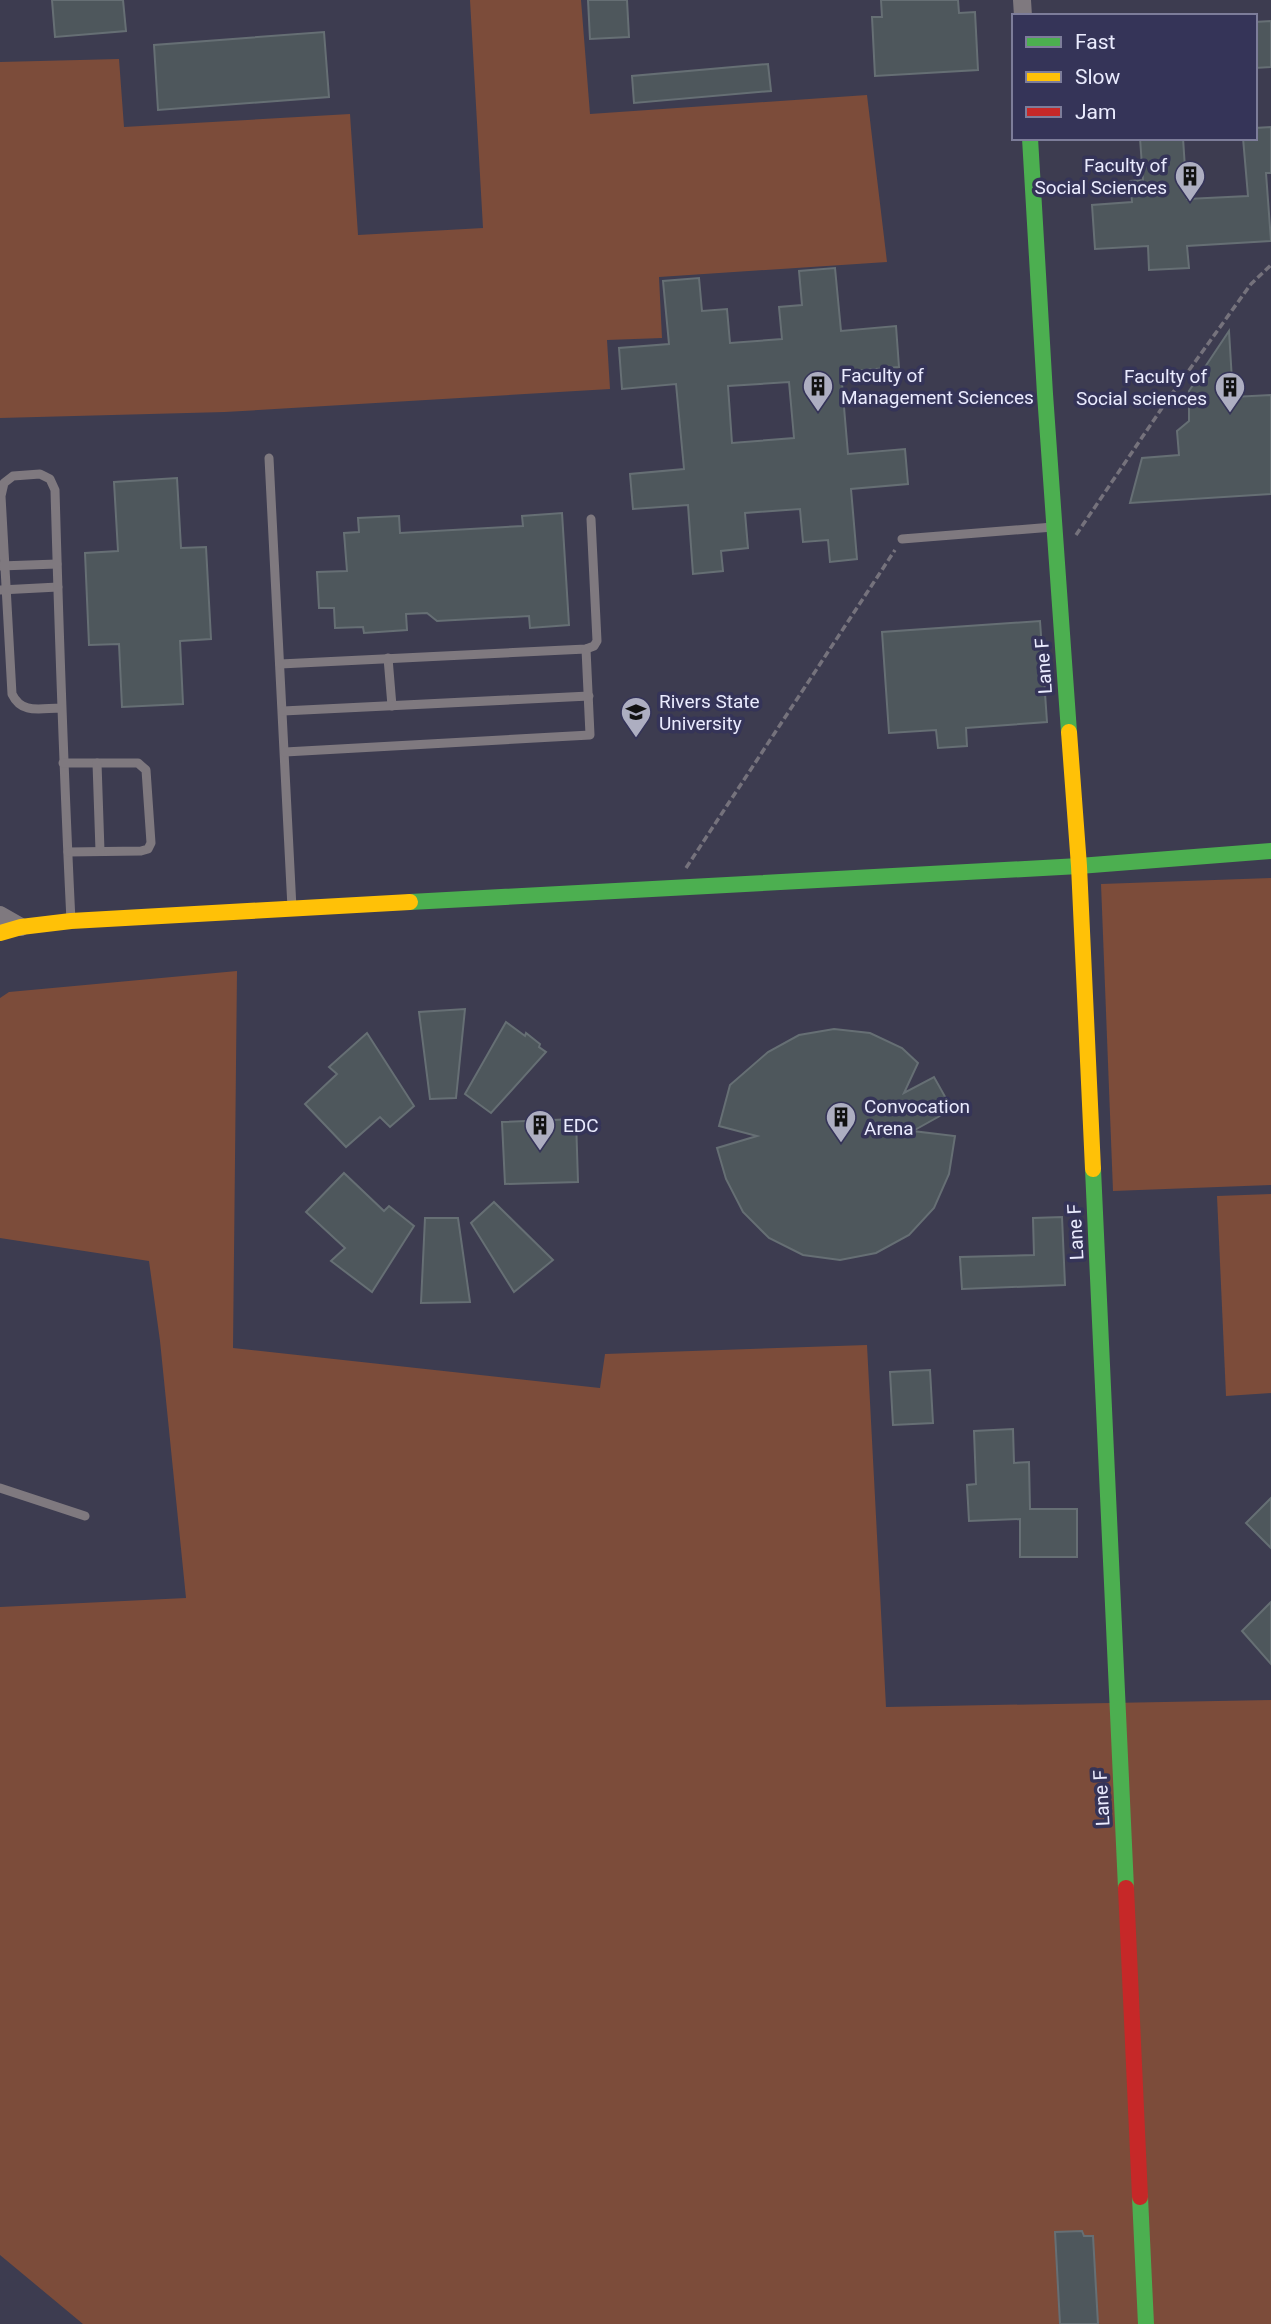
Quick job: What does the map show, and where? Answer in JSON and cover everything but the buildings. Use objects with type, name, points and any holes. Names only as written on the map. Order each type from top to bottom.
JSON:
[{"type":"street","name":"Lane F","points":[[1030,140],[1054,527],[1079,866],[1146,2324]]},
{"type":"street","points":[[0,933],[21,927],[71,922],[1079,866],[1271,852]]},
{"type":"street","points":[[0,915],[21,927]]},
{"type":"lane","points":[[270,458],[292,909]]},
{"type":"lane","points":[[61,708],[24,708],[17,704],[12,694],[3,590],[1,496],[4,483],[13,476],[40,474],[50,479],[55,490],[58,587],[61,708],[62,763],[71,922]]},
{"type":"lane","points":[[279,664],[586,649],[594,646],[597,641],[591,519]]},
{"type":"lane","points":[[902,539],[1054,527]]},
{"type":"lane","points":[[2,566],[57,564]]},
{"type":"lane","points":[[3,590],[58,587]]},
{"type":"lane","points":[[285,752],[590,735],[586,649]]},
{"type":"lane","points":[[388,658],[392,706]]},
{"type":"lane","points":[[283,711],[589,696]]},
{"type":"lane","points":[[62,763],[138,763],[146,770],[150,844],[148,849],[68,852]]},
{"type":"lane","points":[[97,763],[100,851]]},
{"type":"lane","points":[[0,1488],[85,1516]]},
{"type":"path","points":[[1057,564],[1164,405],[1251,284],[1271,265]]},
{"type":"path","points":[[673,888],[902,539]]},
{"type":"shaded area","points":[[470,0],[581,0],[590,114],[867,95],[887,262],[659,277],[662,338],[607,340],[610,389],[225,412],[0,418],[0,62],[119,59],[124,127],[350,114],[358,235],[483,228]]},
{"type":"shaded area","points":[[1271,878],[1271,1185],[1113,1191],[1101,884]]},
{"type":"shaded area","points":[[237,971],[233,1348],[600,1388],[605,1354],[867,1345],[886,1707],[1271,1700],[1271,2324],[83,2324],[0,2255],[0,1607],[186,1598],[160,1341],[149,1261],[0,1238],[0,998],[9,992]]},
{"type":"shaded area","points":[[1271,1194],[1271,1393],[1226,1396],[1217,1196]]},
{"type":"traffic: fast","points":[[1030,140],[1069,732]]},
{"type":"traffic: fast","points":[[410,902],[1079,866],[1271,851]]},
{"type":"traffic: fast","points":[[1093,1169],[1126,1888]]},
{"type":"traffic: fast","points":[[1140,2197],[1146,2324]]},
{"type":"traffic: slow","points":[[1069,732],[1079,866],[1093,1169]]},
{"type":"traffic: slow","points":[[0,933],[21,927],[71,921],[410,902]]},
{"type":"traffic: jam","points":[[1126,1888],[1140,2197]]},
{"type":"place","name":"Faculty of Social Sciences","points":[[1190,203]]},
{"type":"place","name":"Faculty of Management Sciences","points":[[818,413]]},
{"type":"place","name":"Faculty of Social sciences","points":[[1230,414]]},
{"type":"place","name":"Rivers State University","points":[[636,739]]},
{"type":"place","name":"Convocation Arena","points":[[841,1144]]},
{"type":"place","name":"EDC","points":[[540,1152]]}]
